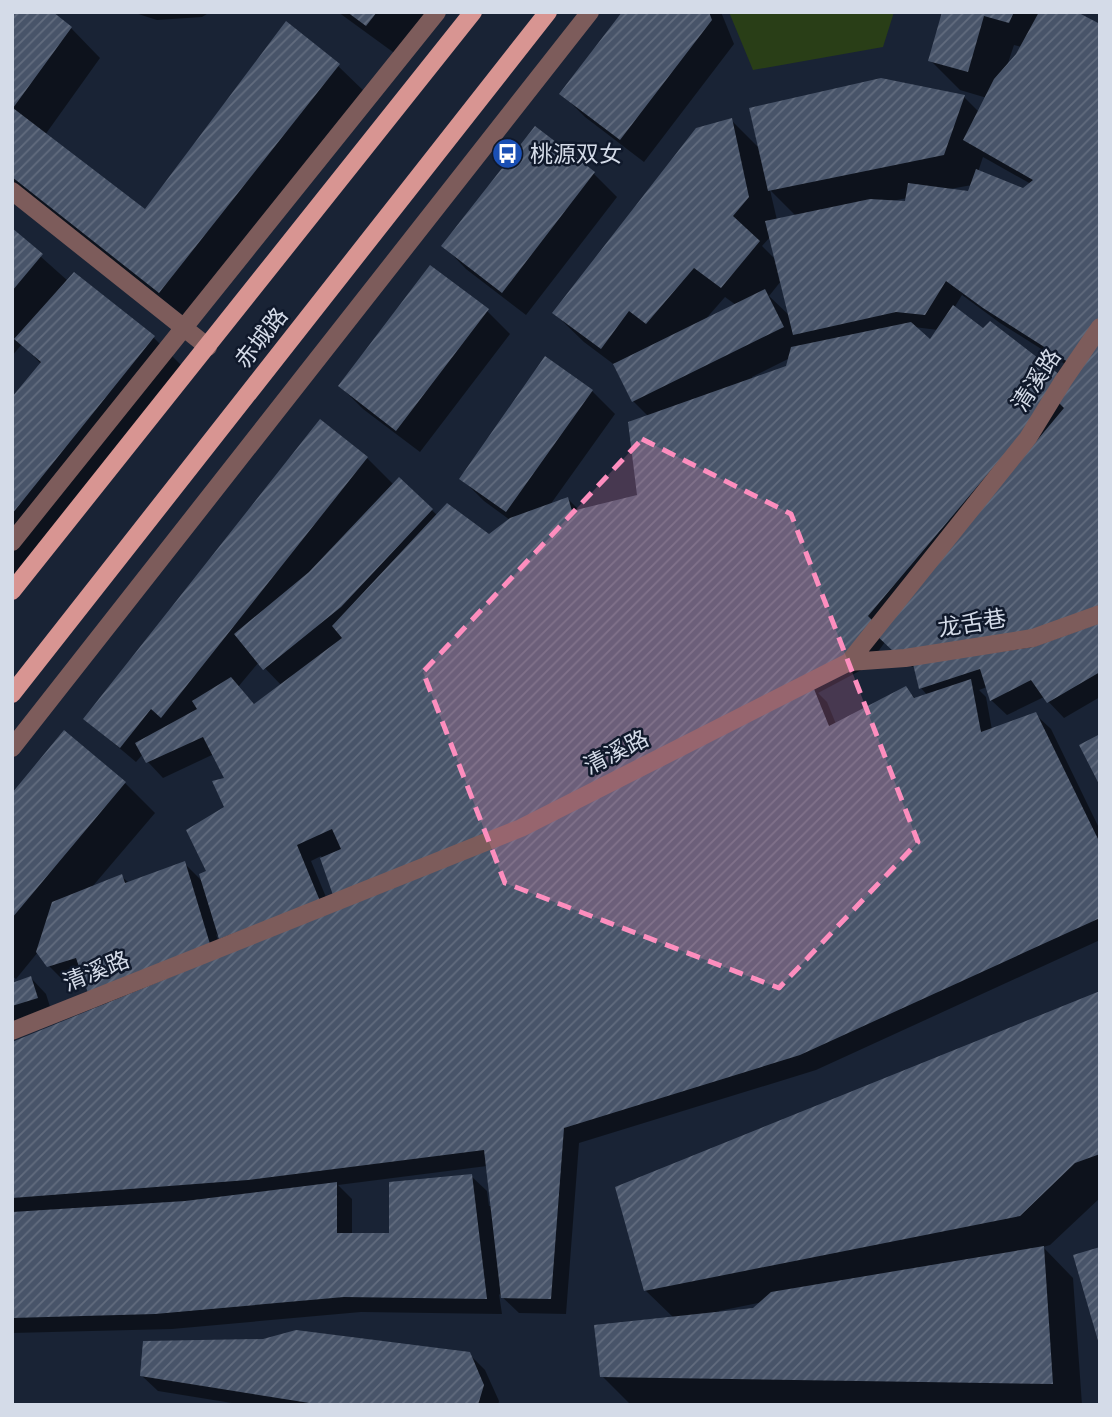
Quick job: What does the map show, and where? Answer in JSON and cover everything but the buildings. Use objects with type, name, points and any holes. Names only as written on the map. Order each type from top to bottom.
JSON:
[{"type":"main road","name":"赤城路","points":[[12,591],[473,12]]},
{"type":"main road","name":"赤城路","points":[[12,694],[548,12]]},
{"type":"street","points":[[12,542],[437,12]]},
{"type":"street","points":[[12,748],[590,12]]},
{"type":"street","points":[[12,191],[208,347]]},
{"type":"street","name":"清溪路","points":[[12,1031],[521,828],[849,662],[1028,438],[1100,327]]},
{"type":"street","name":"龙舌巷","points":[[849,662],[905,658],[1032,638],[1100,614]]},
{"type":"highlighted area","points":[[642,439],[791,514],[918,842],[779,988],[505,883],[423,672]]},
{"type":"green space","points":[[729,12],[894,12],[883,47],[753,70]]},
{"type":"place","name":"桃源双女","points":[[507,154]]}]
